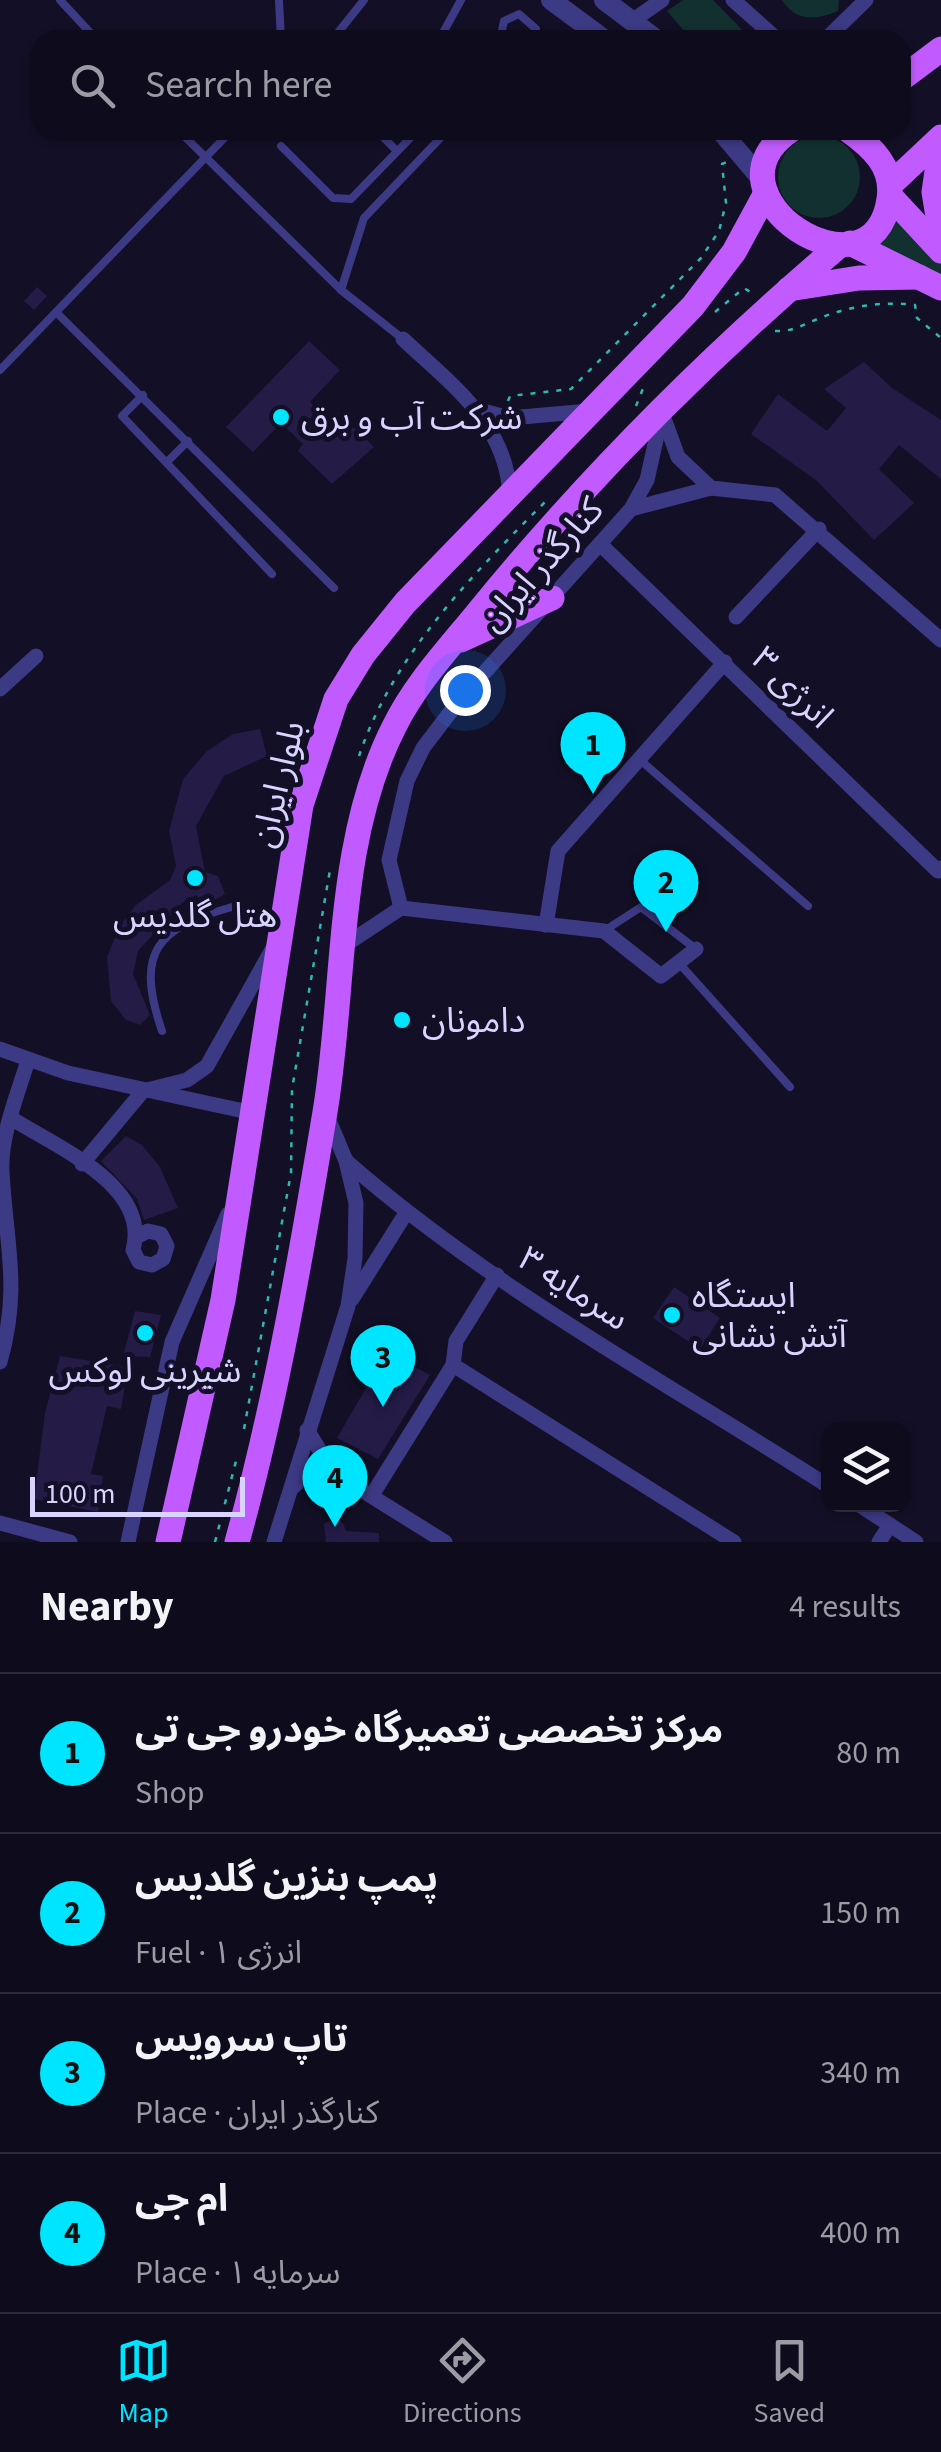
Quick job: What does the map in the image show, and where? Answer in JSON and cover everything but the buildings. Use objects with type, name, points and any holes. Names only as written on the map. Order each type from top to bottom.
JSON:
[{"type":"main road","points":[[911,72],[941,49]]},
{"type":"main road","name":"بلوار ایران","points":[[168,1542],[223,1300],[300,805],[336,699],[362,655],[405,603],[694,306],[734,252],[765,188],[771,151],[781,140]]},
{"type":"main road","points":[[860,140],[878,155],[890,190],[941,250]]},
{"type":"main road","points":[[236,1542],[257,1470],[325,1112],[361,827],[380,760],[412,694],[506,578],[662,412],[766,320],[788,289],[845,244],[877,225],[890,190],[941,140]]},
{"type":"main road","points":[[941,140],[934,192],[941,234]]},
{"type":"main road","points":[[765,188],[776,212],[800,233],[818,243],[845,244],[930,283]]},
{"type":"main road","points":[[788,289],[859,278],[930,283]]},
{"type":"main road","points":[[452,645],[552,598]]},
{"type":"street","points":[[550,0],[591,30]]},
{"type":"street","points":[[604,0],[644,30]]},
{"type":"street","points":[[632,21],[662,0]]},
{"type":"street","points":[[733,0],[767,30]]},
{"type":"street","points":[[835,30],[866,0]]},
{"type":"street","points":[[727,140],[765,188]]},
{"type":"street","points":[[404,339],[478,410],[503,448],[510,496]]},
{"type":"street","points":[[478,410],[537,418],[592,410]]},
{"type":"street","points":[[662,412],[678,457],[711,488]]},
{"type":"street","name":"کنارگذر ایران","points":[[400,908],[390,860],[401,800],[422,748],[631,509],[647,480],[662,412]]},
{"type":"street","points":[[631,509],[711,488],[775,496],[819,529],[941,640]]},
{"type":"street","points":[[736,617],[819,529]]},
{"type":"street","name":"انرژی ۳","points":[[600,544],[938,872],[941,868]]},
{"type":"street","points":[[0,689],[36,656]]},
{"type":"street","points":[[546,925],[558,851],[725,662]]},
{"type":"street","points":[[345,945],[400,908],[604,931],[661,976],[696,949]]},
{"type":"street","points":[[202,1103],[207,1066],[280,937]]},
{"type":"street","points":[[0,1049],[143,1091],[253,1113]]},
{"type":"street","points":[[0,1362],[12,1318],[2,1168],[28,1060]]},
{"type":"street","points":[[82,1164],[143,1091],[187,1080],[207,1066]]},
{"type":"street","points":[[274,1542],[348,1306],[355,1258],[356,1203],[346,1160],[325,1112]]},
{"type":"street","points":[[11,1118],[95,1170],[120,1194],[136,1237]]},
{"type":"street","name":"سرمایه ۳","points":[[346,1160],[406,1214],[821,1482]]},
{"type":"street","points":[[128,1542],[172,1342],[242,1183]]},
{"type":"street","points":[[348,1306],[406,1214]]},
{"type":"street","points":[[372,1495],[453,1365],[452,1349],[498,1275]]},
{"type":"street","points":[[453,1365],[734,1542]]},
{"type":"street","points":[[307,1430],[334,1473],[445,1542]]},
{"type":"street","points":[[288,1492],[303,1478],[334,1473]]},
{"type":"street","points":[[870,1512],[916,1542]]},
{"type":"street","points":[[0,1523],[70,1542]]},
{"type":"street","points":[[879,1542],[890,1525]]},
{"type":"lane","points":[[60,0],[87,30]]},
{"type":"lane","points":[[279,0],[280,30]]},
{"type":"lane","points":[[340,30],[364,0]]},
{"type":"lane","points":[[444,30],[461,0]]},
{"type":"lane","points":[[502,30],[504,21],[519,14],[536,30]]},
{"type":"lane","points":[[187,140],[341,290],[404,339]]},
{"type":"lane","points":[[0,370],[222,140]]},
{"type":"lane","points":[[386,140],[397,151]]},
{"type":"lane","points":[[281,146],[333,198],[351,199],[408,140]]},
{"type":"lane","points":[[341,290],[364,218],[438,140]]},
{"type":"lane","points":[[58,314],[334,588]]},
{"type":"lane","points":[[143,395],[122,416],[272,574]]},
{"type":"lane","points":[[167,462],[188,441]]},
{"type":"lane","points":[[639,759],[808,906]]},
{"type":"lane","points":[[604,931],[641,907],[696,949]]},
{"type":"lane","points":[[162,1030],[149,994],[159,944],[171,929],[232,908]]},
{"type":"lane","points":[[678,962],[790,1087]]},
{"type":"path","points":[[501,415],[510,396],[571,389],[701,258],[719,231],[726,202],[722,164],[752,150],[754,140]]},
{"type":"path","points":[[706,322],[744,288],[766,320],[788,332],[849,308],[896,303],[915,306],[917,318],[941,338]]},
{"type":"path","points":[[634,411],[645,382]]},
{"type":"path","points":[[356,765],[382,702],[415,648],[549,498]]},
{"type":"path","points":[[242,1438],[291,1173],[292,1090],[331,866]]},
{"type":"path","points":[[215,1542],[238,1456]]},
{"type":"green space","points":[[683,0],[713,0],[742,30],[683,30],[667,11]]},
{"type":"green space","points":[[782,0],[839,0],[838,11],[806,17],[793,12]]},
{"type":"green space","points":[[801,140],[837,140],[853,154],[859,169],[857,193],[835,215],[803,215],[781,193],[781,161]]},
{"type":"green space","points":[[898,217],[941,261],[941,282],[877,245]]},
{"type":"place","name":"شرکت آب و برق","points":[[281,417]]},
{"type":"place","name":"مرکز تخصصی تعمیرگاه خودرو جی تی","points":[[593,794]]},
{"type":"place","name":"هتل گلدیس","points":[[195,878]]},
{"type":"place","name":"پمپ بنزین گلدیس","points":[[666,932]]},
{"type":"place","name":"دامونان","points":[[402,1020]]},
{"type":"place","name":"ایستگاه آتش نشانی","points":[[672,1315]]},
{"type":"place","name":"شيرينی لوكس","points":[[145,1333]]},
{"type":"place","name":"تاپ سرویس","points":[[383,1407]]},
{"type":"place","name":"ام جی","points":[[335,1527]]}]
